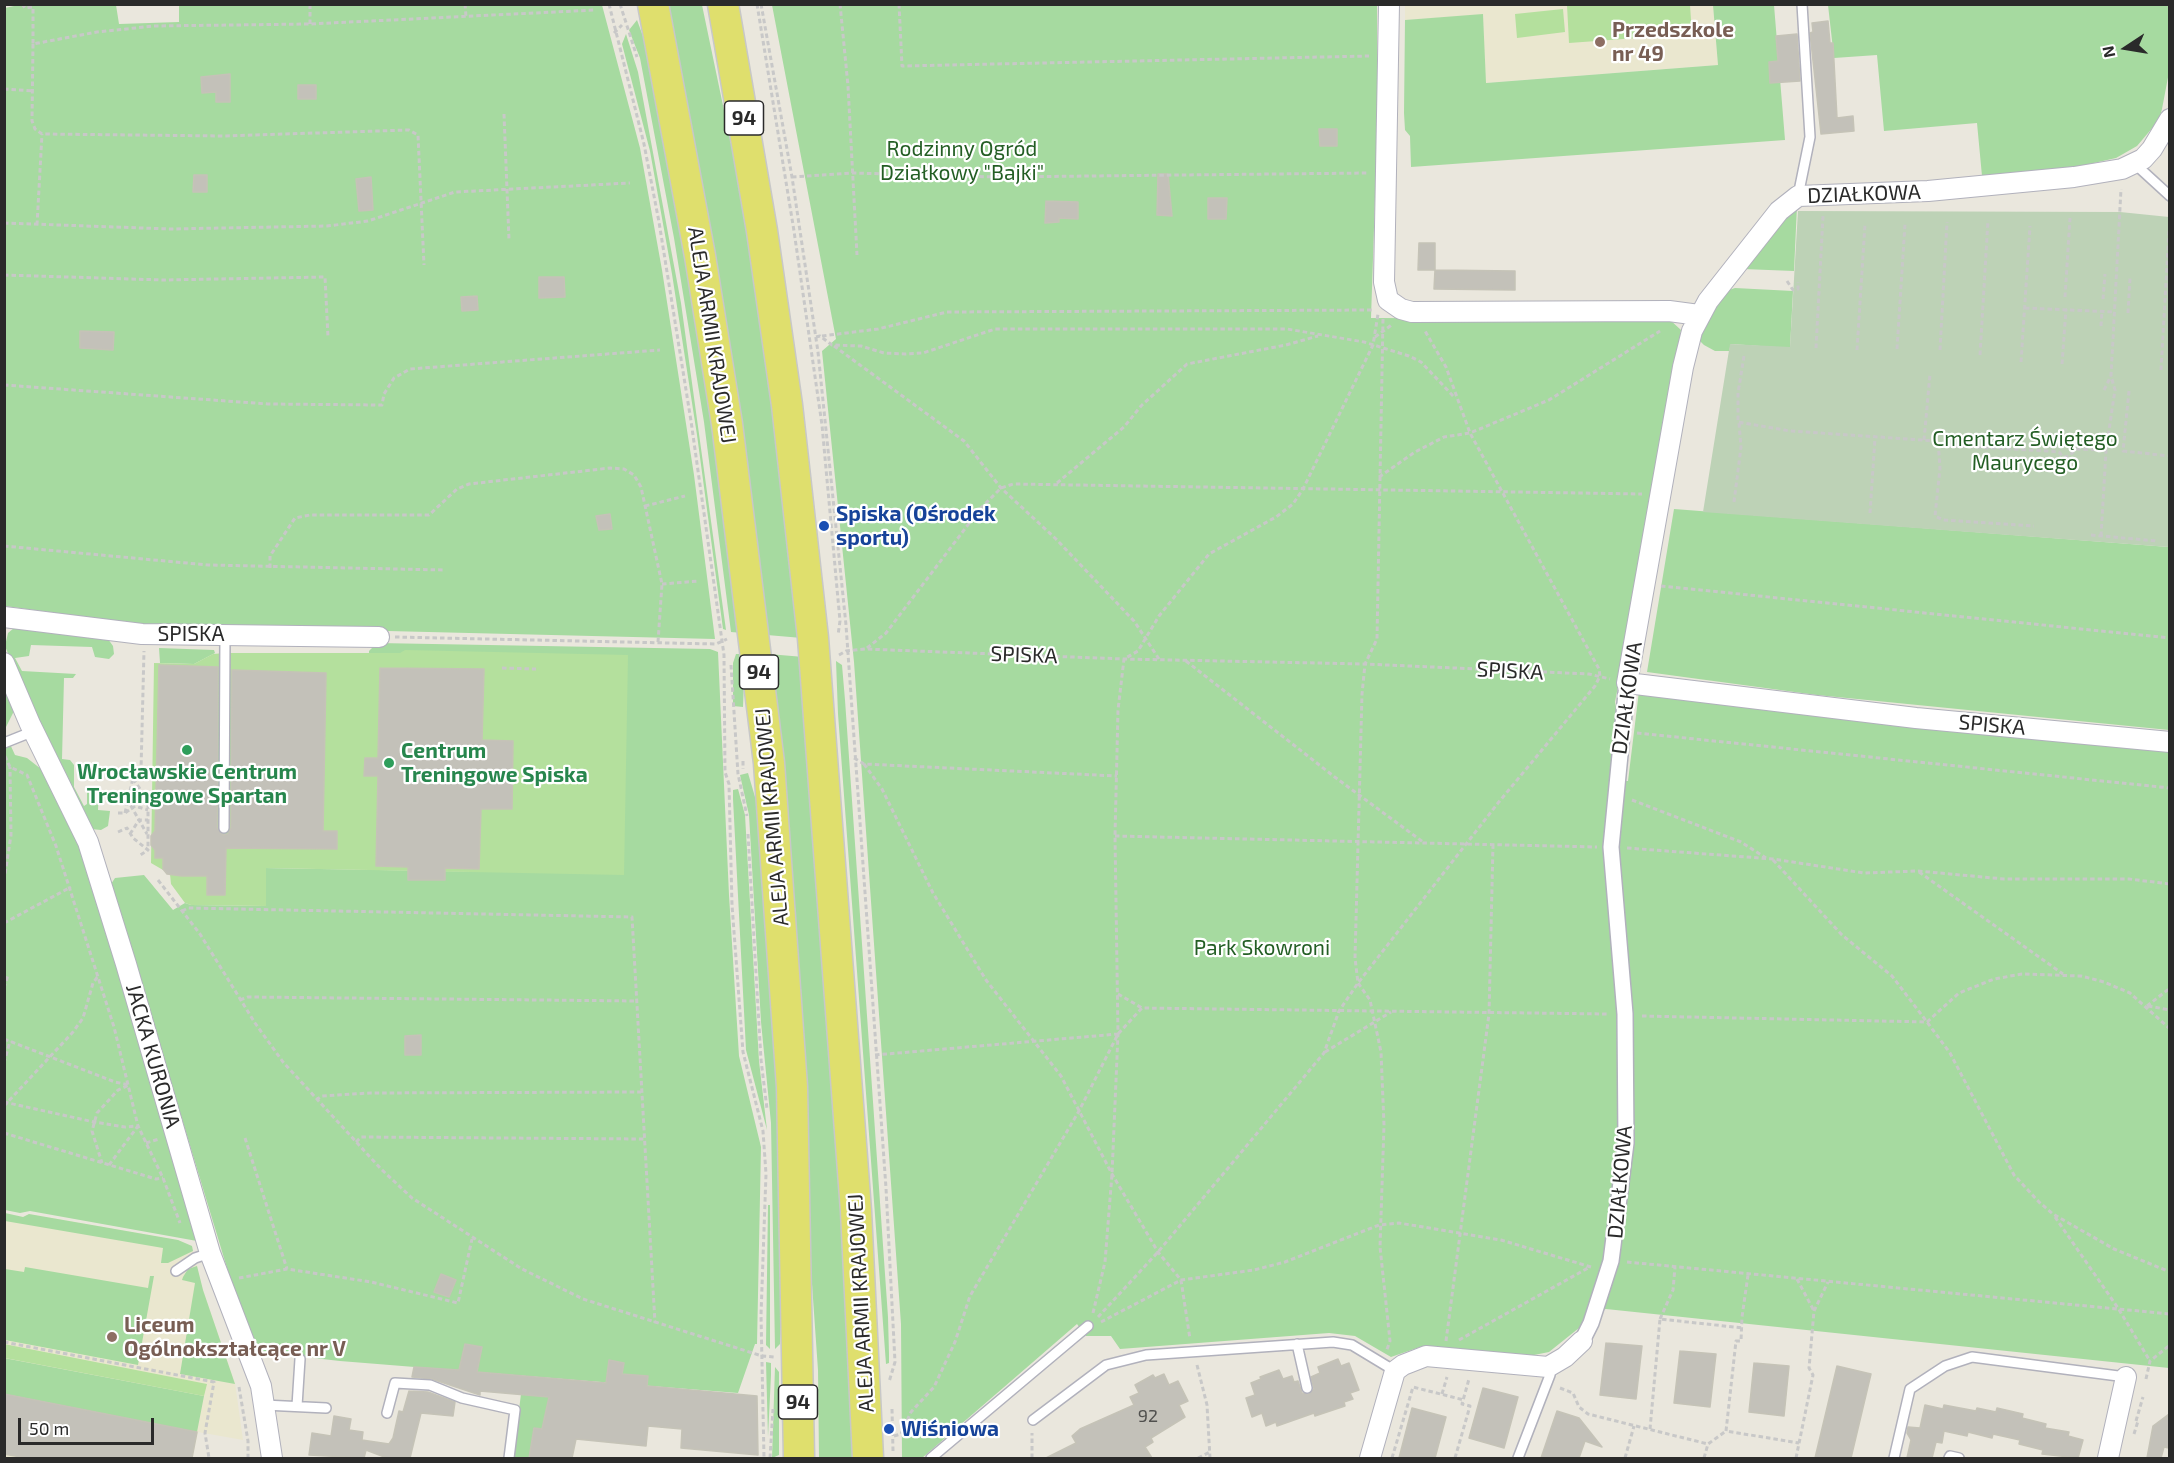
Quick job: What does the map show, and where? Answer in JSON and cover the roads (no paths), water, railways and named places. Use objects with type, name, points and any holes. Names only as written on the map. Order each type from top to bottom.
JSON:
[{"type":"main road","name":"ALEJA ARMII KRAJOWEJ","points":[[653,4],[700,256],[727,424],[769,763],[792,1087],[799,1458]]},
{"type":"main road","name":"ALEJA ARMII KRAJOWEJ","points":[[723,4],[764,243],[788,416],[813,638],[856,1211],[868,1458]]},
{"type":"street","points":[[1389,4],[1384,282],[1388,300],[1401,309],[1412,312],[1669,311],[1699,315]]},
{"type":"street","points":[[2128,166],[2152,149],[2169,119]]},
{"type":"street","name":"DZIAŁKOWA","points":[[1548,1366],[1565,1357],[1582,1341],[1607,1276],[1616,1239],[1626,1143],[1625,1014],[1611,847],[1617,771],[1627,683],[1683,367],[1699,315],[1708,300],[1779,211],[1798,196],[1928,191],[2052,179],[2128,166]]},
{"type":"street","name":"SPISKA","points":[[4,617],[142,634],[379,637]]},
{"type":"street","name":"JACKA KURONIA","points":[[4,663],[88,842],[220,1285],[261,1386],[272,1458]]},
{"type":"street","name":"SPISKA","points":[[1627,683],[1905,717],[2169,742]]},
{"type":"street","points":[[1370,1458],[1388,1367],[1426,1356],[1517,1366],[1548,1366]]},
{"type":"street","points":[[2108,1458],[2126,1377]]},
{"type":"lane","points":[[1798,196],[1810,137],[1802,4]]},
{"type":"lane","points":[[2128,166],[2169,196]]},
{"type":"lane","points":[[224,828],[225,634]]},
{"type":"lane","points":[[4,743],[34,731]]},
{"type":"lane","points":[[176,1271],[195,1258],[210,1253]]},
{"type":"lane","points":[[932,1458],[1088,1326]]},
{"type":"lane","points":[[1033,1420],[1106,1365],[1146,1354],[1333,1342],[1352,1345],[1388,1367]]},
{"type":"lane","points":[[1297,1344],[1307,1388]]},
{"type":"lane","points":[[1894,1458],[1910,1389],[1946,1366],[1972,1357],[2126,1377]]},
{"type":"lane","points":[[297,1406],[300,1359]]},
{"type":"lane","points":[[1518,1458],[1550,1375],[1548,1366]]},
{"type":"lane","points":[[387,1413],[395,1383],[430,1385],[462,1398],[515,1410],[509,1458]]},
{"type":"lane","points":[[264,1405],[326,1408]]},
{"type":"lane","points":[[1949,1458],[1959,1458]]},
{"type":"place","name":"Przedszkole nr 49","points":[[1600,42]]},
{"type":"place","name":"Spiska (Ośrodek sportu)","points":[[824,526]]},
{"type":"place","name":"Wrocławskie Centrum Treningowe Spartan","points":[[187,750]]},
{"type":"place","name":"Centrum Treningowe Spiska","points":[[389,763]]},
{"type":"place","name":"Liceum Ogólnokształcące nr V","points":[[112,1337]]},
{"type":"place","name":"Wiśniowa","points":[[889,1429]]},
{"type":"park label","name":"Rodzinny Ogród Działkowy \"Bajki\"","points":[[962,161]]},
{"type":"park label","name":"Cmentarz Świętego Maurycego","points":[[2025,451]]},
{"type":"park label","name":"Park Skowroni","points":[[1262,948]]}]
